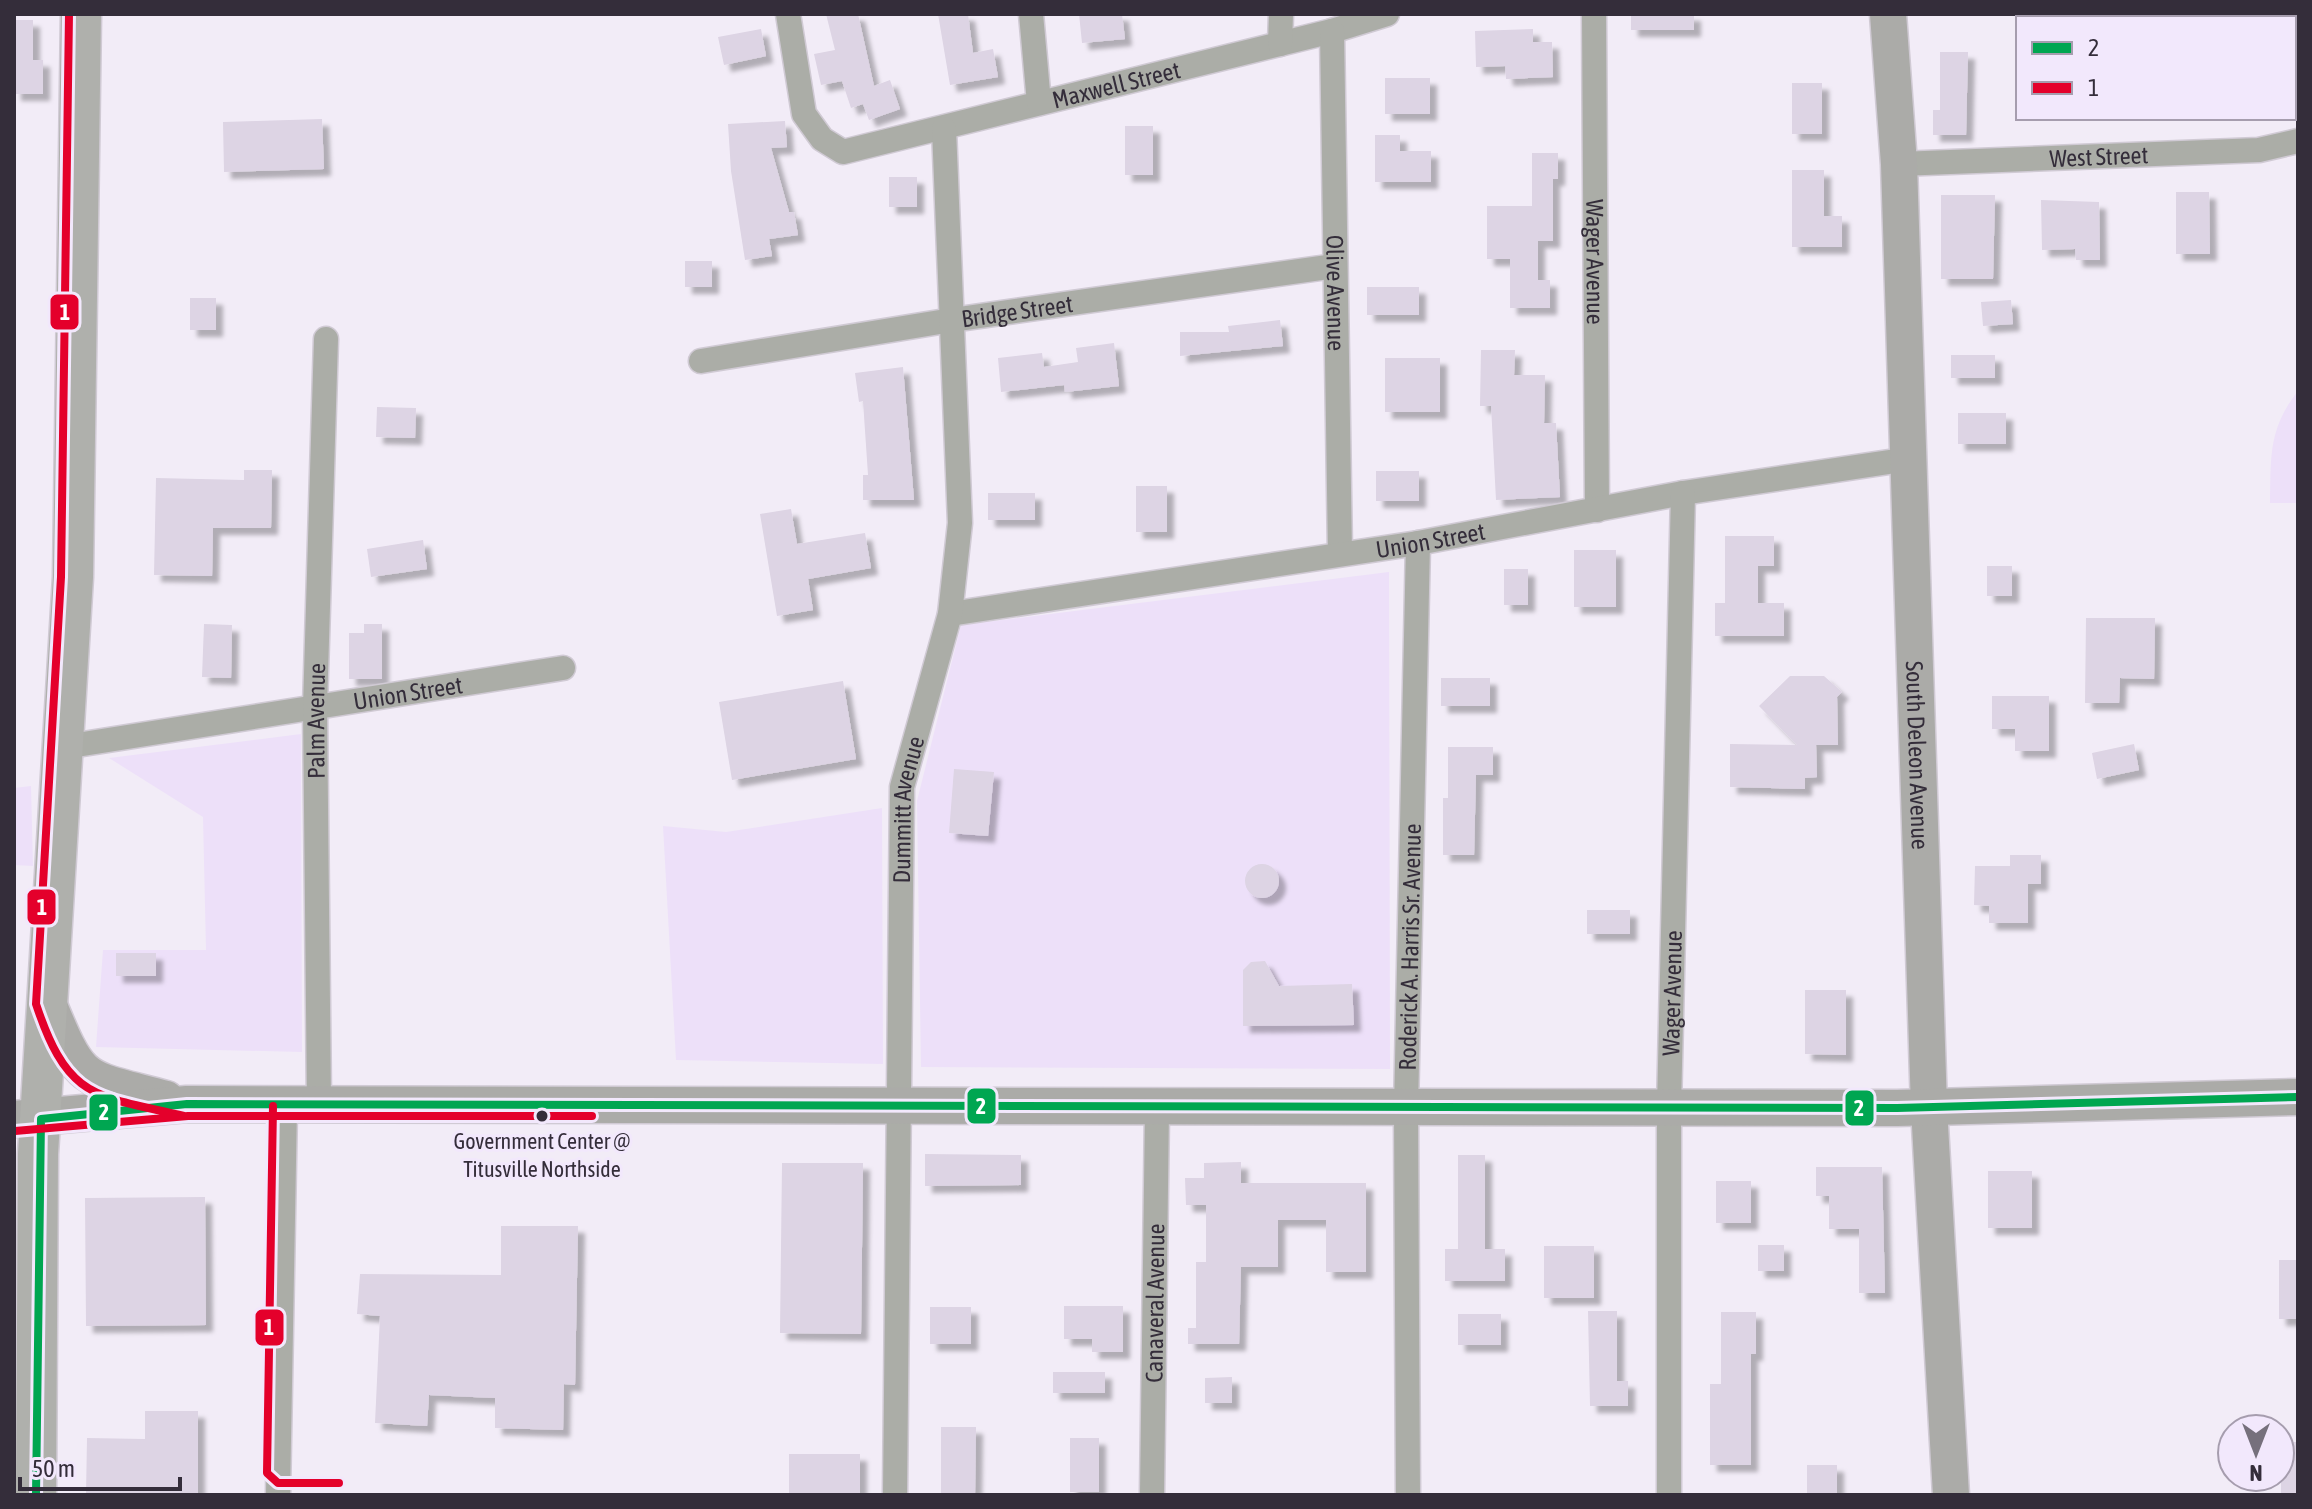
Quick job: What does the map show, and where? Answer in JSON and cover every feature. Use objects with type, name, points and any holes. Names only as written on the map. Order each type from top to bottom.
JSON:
[{"type":"main road","points":[[36,1495],[28,1119],[48,1003],[73,577],[81,14]]},
{"type":"main road","name":"South Deleon Avenue","points":[[1888,14],[1899,164],[1929,1108],[1951,1495]]},
{"type":"main road","points":[[48,1003],[71,1059],[82,1072],[103,1082],[187,1104]]},
{"type":"main road","points":[[28,1119],[187,1104],[1157,1109],[1929,1108],[2298,1097]]},
{"type":"street","name":"Maxwell Street","points":[[788,14],[804,114],[822,139],[843,152],[1332,31],[1387,14]]},
{"type":"street","points":[[1031,14],[1039,103]]},
{"type":"street","points":[[1280,44],[1281,14]]},
{"type":"street","name":"Wager Avenue","points":[[1594,14],[1597,510]]},
{"type":"street","name":"Olive Avenue","points":[[1332,31],[1340,554]]},
{"type":"street","name":"Dummitt Avenue","points":[[895,1495],[902,787],[950,614],[960,523],[944,129]]},
{"type":"street","name":"West Street","points":[[1899,164],[2259,150],[2298,141]]},
{"type":"street","name":"Bridge Street","points":[[701,361],[952,320],[1335,266]]},
{"type":"street","name":"Palm Avenue","points":[[278,1495],[302,1105],[326,339]]},
{"type":"street","name":"Union Street","points":[[950,614],[1418,543],[1683,493],[1909,459]]},
{"type":"street","name":"Wager Avenue","points":[[1669,1495],[1669,1108],[1683,493]]},
{"type":"street","name":"Roderick A. Harris Sr. Avenue","points":[[1408,1495],[1406,1109],[1418,543]]},
{"type":"street","name":"Union Street","points":[[64,747],[563,668]]},
{"type":"street","name":"Canaveral Avenue","points":[[1152,1495],[1157,1109]]},
{"type":"shaded area","points":[[2298,391],[2298,503],[2270,503],[2271,457],[2276,431]]},
{"type":"shaded area","points":[[1389,572],[1390,1069],[921,1067],[917,801],[961,625]]},
{"type":"shaded area","points":[[301,734],[302,1052],[96,1047],[103,950],[206,950],[203,817],[109,758]]},
{"type":"shaded area","points":[[31,786],[33,866],[14,865],[14,788]]},
{"type":"shaded area","points":[[882,808],[883,1064],[676,1060],[663,826],[726,832]]},
{"type":"building","points":[[826,14],[858,14],[874,86],[890,80],[900,109],[869,120],[863,104],[851,108],[842,81],[821,85],[814,54],[835,50]]},
{"type":"building","points":[[938,14],[968,14],[973,53],[993,49],[998,77],[950,85]]},
{"type":"building","points":[[1079,14],[1122,14],[1125,39],[1082,43]]},
{"type":"building","points":[[1631,14],[1694,14],[1694,30],[1631,30]]},
{"type":"building","points":[[14,20],[33,20],[33,60],[43,60],[43,94],[14,94]]},
{"type":"building","points":[[761,29],[766,56],[724,65],[718,37]]},
{"type":"building","points":[[1533,29],[1533,42],[1552,42],[1553,77],[1506,79],[1505,66],[1476,67],[1475,31]]},
{"type":"building","points":[[1940,52],[1968,52],[1966,135],[1933,135],[1933,110],[1940,110]]},
{"type":"building","points":[[1385,78],[1430,78],[1430,114],[1385,114]]},
{"type":"building","points":[[1792,83],[1822,83],[1822,134],[1792,134]]},
{"type":"building","points":[[322,119],[324,169],[224,172],[223,122]]},
{"type":"building","points":[[785,121],[787,147],[771,148],[789,212],[794,212],[798,235],[769,239],[772,256],[745,260],[731,171],[728,124]]},
{"type":"building","points":[[1125,126],[1153,126],[1153,175],[1125,175]]},
{"type":"building","points":[[1375,135],[1400,135],[1400,151],[1431,151],[1431,182],[1375,182]]},
{"type":"building","points":[[1532,153],[1558,153],[1558,179],[1553,179],[1553,241],[1538,241],[1538,280],[1550,280],[1550,308],[1510,308],[1510,259],[1487,259],[1487,206],[1532,206]]},
{"type":"building","points":[[1792,170],[1824,170],[1824,216],[1842,216],[1842,247],[1792,247]]},
{"type":"building","points":[[889,177],[917,177],[917,207],[889,207]]},
{"type":"building","points":[[2176,192],[2209,192],[2210,254],[2176,254]]},
{"type":"building","points":[[1941,195],[1995,195],[1993,279],[1941,279]]},
{"type":"building","points":[[2041,200],[2099,202],[2100,260],[2076,260],[2075,249],[2042,250]]},
{"type":"building","points":[[685,261],[712,261],[712,287],[685,287]]},
{"type":"building","points":[[1367,287],[1419,287],[1419,315],[1367,315]]},
{"type":"building","points":[[190,298],[216,298],[216,330],[190,330]]},
{"type":"building","points":[[2011,300],[2013,324],[1983,326],[1981,302]]},
{"type":"building","points":[[1280,320],[1283,346],[1180,356],[1180,332],[1229,332],[1228,326]]},
{"type":"building","points":[[1114,343],[1119,386],[1065,392],[1064,385],[1001,392],[998,358],[1042,353],[1044,367],[1078,362],[1076,348]]},
{"type":"building","points":[[1481,350],[1515,350],[1514,375],[1545,375],[1544,423],[1556,423],[1560,497],[1496,500],[1491,406],[1480,406]]},
{"type":"building","points":[[1951,355],[1995,355],[1995,378],[1951,378]]},
{"type":"building","points":[[1385,358],[1440,358],[1440,412],[1385,412]]},
{"type":"building","points":[[903,367],[914,500],[863,500],[863,475],[868,475],[863,401],[859,402],[855,373]]},
{"type":"building","points":[[377,407],[416,408],[415,438],[376,437]]},
{"type":"building","points":[[1958,413],[2006,413],[2006,444],[1958,444]]},
{"type":"building","points":[[244,470],[272,470],[271,528],[213,528],[212,576],[154,575],[156,478],[244,480]]},
{"type":"building","points":[[1376,471],[1419,471],[1419,501],[1376,501]]},
{"type":"building","points":[[1136,486],[1167,486],[1167,532],[1136,532]]},
{"type":"building","points":[[988,493],[1035,493],[1035,520],[988,520]]},
{"type":"building","points":[[791,509],[797,544],[865,533],[871,568],[808,579],[813,610],[777,616],[760,514]]},
{"type":"building","points":[[1725,536],[1774,536],[1774,566],[1758,566],[1758,603],[1784,603],[1784,636],[1715,636],[1715,603],[1725,603]]},
{"type":"building","points":[[423,540],[427,569],[371,577],[367,549]]},
{"type":"building","points":[[1574,550],[1616,550],[1616,607],[1574,607]]},
{"type":"building","points":[[1987,566],[2012,566],[2012,596],[1987,596]]},
{"type":"building","points":[[1504,569],[1528,569],[1528,605],[1504,605]]},
{"type":"building","points":[[2086,618],[2155,618],[2154,679],[2120,678],[2119,703],[2085,703]]},
{"type":"building","points":[[204,624],[232,625],[231,678],[202,677]]},
{"type":"building","points":[[364,624],[382,624],[382,679],[349,679],[349,633],[364,633]]},
{"type":"building","points":[[1790,676],[1824,676],[1842,692],[1837,697],[1838,745],[1816,745],[1817,777],[1805,778],[1805,789],[1730,787],[1730,744],[1797,745],[1759,706]]},
{"type":"building","points":[[1441,678],[1490,678],[1490,706],[1441,706]]},
{"type":"building","points":[[843,681],[856,759],[732,780],[719,702]]},
{"type":"building","points":[[1992,696],[2049,696],[2049,751],[2015,751],[2015,729],[1992,729]]},
{"type":"building","points":[[2134,744],[2139,770],[2097,779],[2092,753]]},
{"type":"building","points":[[1448,747],[1493,747],[1493,775],[1476,775],[1474,855],[1443,855],[1443,798],[1448,798]]},
{"type":"building","points":[[954,769],[994,772],[988,836],[949,833]]},
{"type":"building","points":[[2010,855],[2041,855],[2041,884],[2028,884],[2028,923],[1989,923],[1989,906],[1974,905],[1975,866],[2010,866]]},
{"type":"building","points":[[1262,864],[1274,869],[1279,881],[1274,893],[1262,898],[1250,893],[1245,881],[1250,869]]},
{"type":"building","points":[[1587,910],[1630,910],[1630,934],[1587,934]]},
{"type":"building","points":[[116,953],[156,953],[156,976],[116,976]]},
{"type":"building","points":[[1265,961],[1279,986],[1352,984],[1354,1025],[1243,1026],[1243,970],[1251,962]]},
{"type":"building","points":[[1805,990],[1846,990],[1846,1055],[1805,1054]]},
{"type":"building","points":[[925,1154],[1021,1155],[1021,1185],[925,1186]]},
{"type":"building","points":[[1458,1155],[1485,1155],[1485,1249],[1505,1249],[1505,1281],[1445,1281],[1445,1249],[1458,1249]]},
{"type":"building","points":[[1241,1162],[1241,1183],[1366,1183],[1366,1272],[1326,1272],[1326,1220],[1278,1220],[1278,1267],[1241,1267],[1239,1344],[1188,1344],[1188,1328],[1196,1328],[1196,1262],[1206,1262],[1206,1205],[1186,1205],[1185,1178],[1204,1178],[1204,1163]]},
{"type":"building","points":[[782,1163],[863,1163],[861,1334],[780,1333]]},
{"type":"building","points":[[1816,1167],[1882,1167],[1885,1293],[1859,1293],[1859,1229],[1829,1229],[1829,1196],[1816,1196]]},
{"type":"building","points":[[1988,1171],[2032,1171],[2032,1228],[1988,1228]]},
{"type":"building","points":[[1716,1181],[1751,1181],[1751,1223],[1716,1223]]},
{"type":"building","points":[[205,1197],[206,1325],[86,1326],[85,1198]]},
{"type":"building","points":[[501,1226],[578,1226],[575,1385],[564,1384],[563,1430],[495,1428],[495,1398],[429,1395],[427,1426],[375,1423],[380,1316],[357,1314],[360,1274],[501,1275]]},
{"type":"building","points":[[1758,1245],[1784,1245],[1784,1271],[1758,1271]]},
{"type":"building","points":[[1544,1246],[1594,1246],[1594,1298],[1544,1298]]},
{"type":"building","points":[[2279,1260],[2298,1260],[2298,1319],[2279,1319]]},
{"type":"building","points":[[1064,1306],[1123,1306],[1123,1352],[1092,1352],[1092,1339],[1064,1339]]},
{"type":"building","points":[[930,1307],[971,1307],[971,1344],[930,1344]]},
{"type":"building","points":[[1588,1311],[1617,1311],[1617,1381],[1628,1381],[1628,1406],[1590,1406]]},
{"type":"building","points":[[1721,1312],[1756,1312],[1756,1354],[1751,1354],[1751,1465],[1710,1465],[1710,1384],[1721,1384]]},
{"type":"building","points":[[1458,1314],[1501,1314],[1501,1345],[1458,1345]]},
{"type":"building","points":[[1053,1372],[1105,1372],[1105,1393],[1053,1393]]},
{"type":"building","points":[[1232,1377],[1232,1403],[1205,1403],[1205,1378]]},
{"type":"building","points":[[145,1411],[198,1411],[198,1495],[86,1495],[87,1438],[145,1439]]},
{"type":"building","points":[[941,1427],[976,1427],[975,1495],[941,1495]]},
{"type":"building","points":[[1070,1438],[1099,1438],[1099,1492],[1070,1492]]},
{"type":"building","points":[[2298,1442],[2298,1495],[2281,1495],[2296,1493]]},
{"type":"building","points":[[789,1454],[860,1454],[860,1495],[789,1495]]},
{"type":"building","points":[[1807,1465],[1837,1465],[1837,1495],[1807,1495]]},
{"type":"transit line","name":"1","points":[[69,14],[61,577],[36,1004],[60,1059],[73,1076],[88,1088],[106,1097],[184,1116]]},
{"type":"transit line","name":"2","points":[[36,1495],[41,1119],[187,1104],[1897,1108],[2298,1097]]},
{"type":"transit line","name":"1","points":[[273,1106],[267,1473],[278,1483],[339,1483]]},
{"type":"transit line","name":"1","points":[[15,1131],[188,1116],[592,1116]]},
{"type":"place","name":"Government Center @ Titusville Northside","points":[[542,1116]]}]
